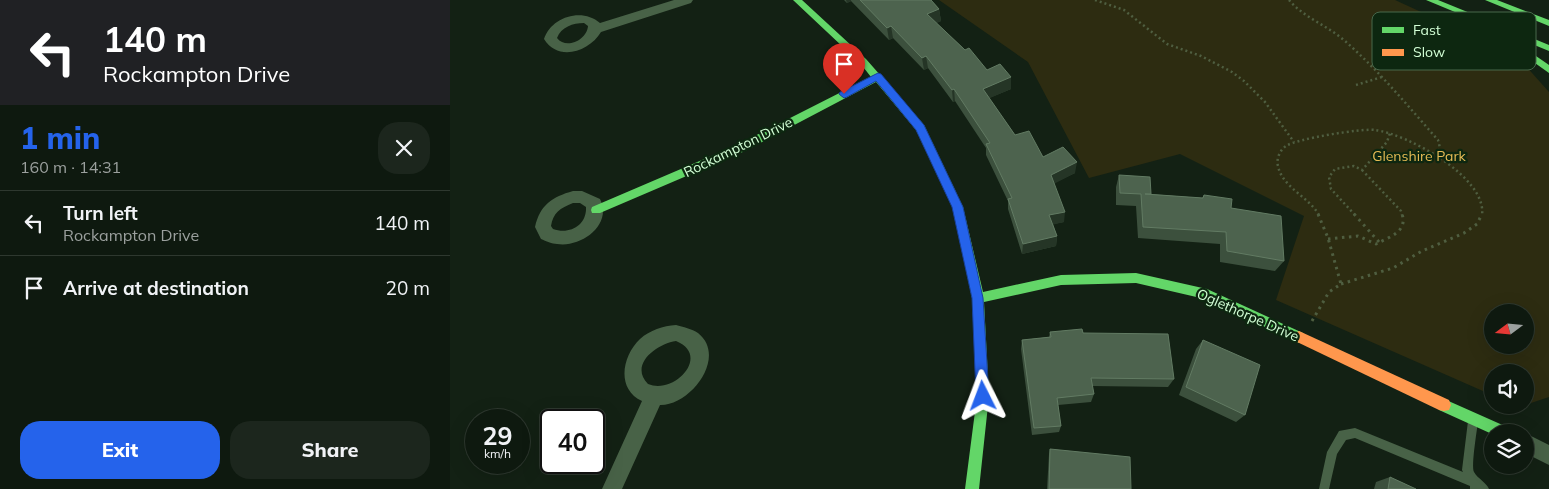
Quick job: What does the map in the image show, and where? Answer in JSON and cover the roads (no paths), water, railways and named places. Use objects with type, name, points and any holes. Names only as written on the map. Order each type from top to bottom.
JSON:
[{"type":"street","points":[[595,29],[687,0]]},
{"type":"street","points":[[797,0],[878,76],[920,128],[958,207],[978,298],[983,396],[972,489]]},
{"type":"street","points":[[1430,0],[1458,12]]},
{"type":"street","points":[[1489,0],[1520,12]]},
{"type":"street","points":[[1507,7],[1533,12]]},
{"type":"street","points":[[1536,13],[1549,12]]},
{"type":"street","points":[[1536,18],[1549,23]]},
{"type":"street","points":[[1536,43],[1549,48]]},
{"type":"street","points":[[1536,61],[1549,70]]},
{"type":"street","name":"Rockampton Drive","points":[[596,210],[741,148],[878,76]]},
{"type":"street","name":"Oglethorpe Drive","points":[[978,298],[1061,280],[1136,278],[1207,294],[1484,424]]},
{"type":"street","points":[[612,489],[654,396]]},
{"type":"street","points":[[1534,448],[1549,455]]},
{"type":"lane","points":[[1473,419],[1467,470],[1478,487]]},
{"type":"lane","points":[[1324,489],[1332,452],[1343,435],[1355,433],[1478,487]]},
{"type":"park label","name":"Glenshire Park","points":[[1419,156]]}]
